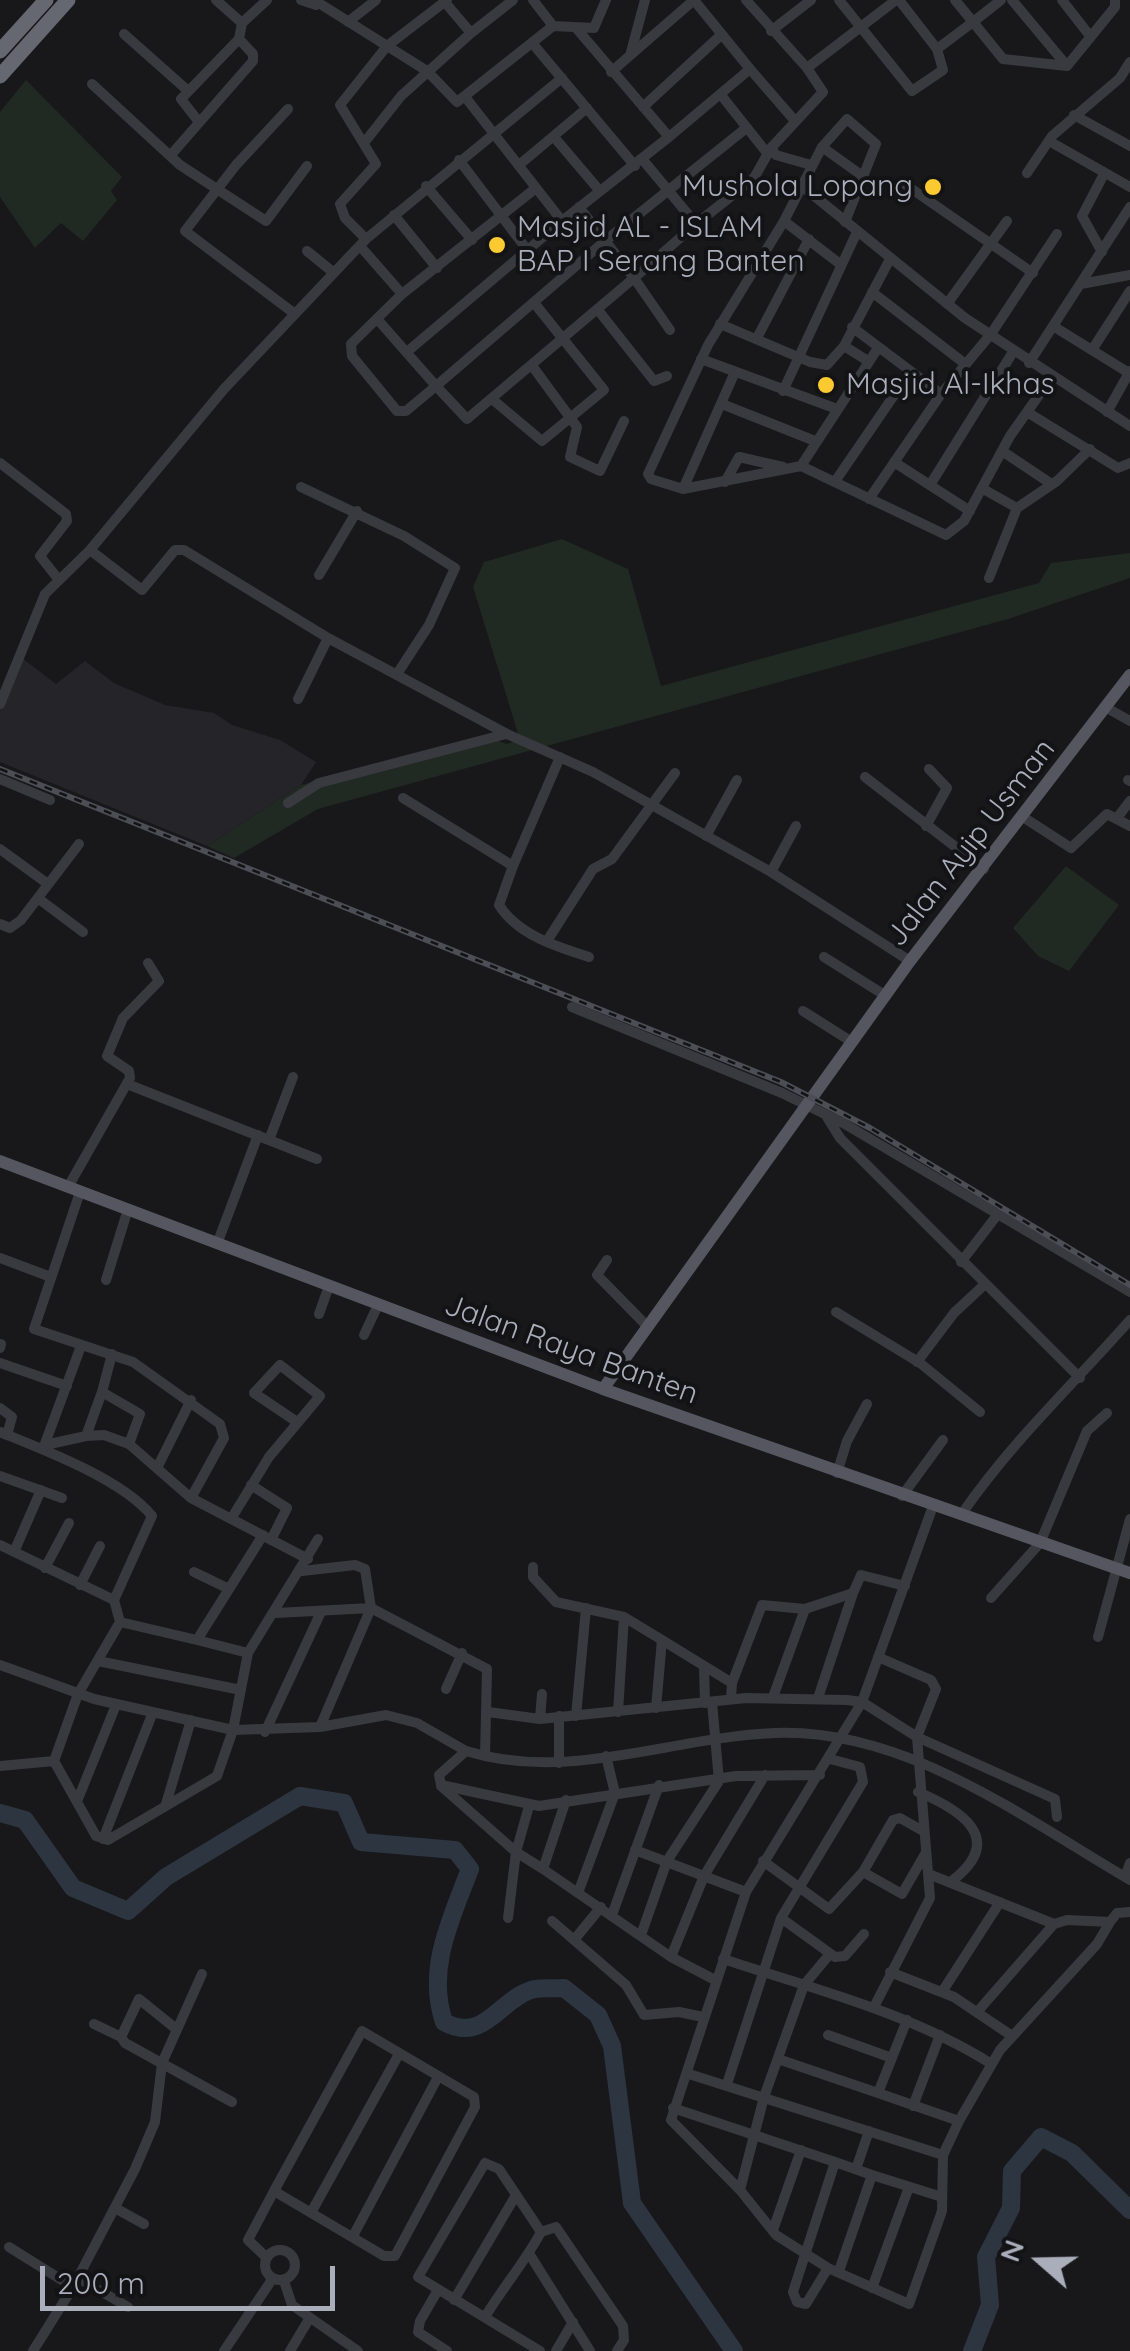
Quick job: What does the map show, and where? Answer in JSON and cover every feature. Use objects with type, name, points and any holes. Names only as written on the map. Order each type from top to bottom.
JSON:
[{"type":"highway","points":[[0,51],[46,0]]},
{"type":"highway","points":[[0,76],[68,0]]},
{"type":"main road","name":"Jalan Ayip Usman","points":[[603,1390],[646,1326],[809,1108],[910,962],[1130,674]]},
{"type":"main road","name":"Jalan Raya Banten","points":[[0,1161],[128,1210],[219,1239],[378,1305],[603,1390],[1123,1571]]},
{"type":"street","points":[[216,0],[242,22]]},
{"type":"street","points":[[199,122],[181,101],[186,89],[239,39],[242,22],[268,0]]},
{"type":"street","points":[[302,0],[315,2],[427,71],[452,101],[466,98],[553,26]]},
{"type":"street","points":[[348,22],[376,0]]},
{"type":"street","points":[[364,142],[427,71],[513,0]]},
{"type":"street","points":[[534,0],[553,26],[577,29],[597,25],[606,0]]},
{"type":"street","points":[[630,55],[645,0]]},
{"type":"street","points":[[611,72],[694,0],[796,121]]},
{"type":"street","points":[[378,320],[463,419],[564,341],[754,178],[769,150],[823,92],[808,68],[746,0]]},
{"type":"street","points":[[771,31],[811,0]]},
{"type":"street","points":[[808,68],[861,27],[897,0],[937,49],[943,70],[912,91],[861,27],[839,0]]},
{"type":"street","points":[[955,0],[1003,58],[1066,66]]},
{"type":"street","points":[[937,49],[1001,0]]},
{"type":"street","points":[[1012,0],[1066,66]]},
{"type":"street","points":[[1062,0],[1090,36]]},
{"type":"street","points":[[1066,66],[1115,0]]},
{"type":"street","points":[[402,294],[340,210],[343,198],[377,167],[340,105],[387,46],[445,1],[471,33]]},
{"type":"street","points":[[577,29],[669,137]]},
{"type":"street","points":[[124,34],[186,89]]},
{"type":"street","points":[[643,107],[721,35]]},
{"type":"street","points":[[170,156],[253,61],[253,54],[239,39]]},
{"type":"street","points":[[533,44],[696,224]]},
{"type":"street","points":[[1028,174],[1074,114],[1120,78],[1130,62]]},
{"type":"street","points":[[408,351],[750,69]]},
{"type":"street","points":[[0,704],[41,600],[90,550],[224,389],[363,242],[426,186],[562,78]]},
{"type":"street","points":[[92,84],[170,156],[266,221],[307,166]]},
{"type":"street","points":[[721,95],[745,129],[769,150],[811,166]]},
{"type":"street","points":[[466,98],[562,221]]},
{"type":"street","points":[[518,165],[587,108]]},
{"type":"street","points":[[288,109],[185,226],[186,234],[295,314]]},
{"type":"street","points":[[1074,114],[1130,146]]},
{"type":"street","points":[[845,222],[876,144],[857,123],[844,120],[822,147],[784,221],[701,358],[648,474],[658,483],[683,490],[795,467],[878,348]]},
{"type":"street","points":[[536,188],[402,294],[349,348],[372,383],[402,413],[605,241],[745,129]]},
{"type":"street","points":[[554,137],[599,190]]},
{"type":"street","points":[[1050,141],[1130,187]]},
{"type":"street","points":[[822,147],[864,177]]},
{"type":"street","points":[[459,160],[528,251]]},
{"type":"street","points":[[1102,252],[1082,216],[1104,174]]},
{"type":"street","points":[[906,185],[1033,273]]},
{"type":"street","points":[[426,186],[472,240]]},
{"type":"street","points":[[802,186],[948,304],[1051,378],[1130,426]]},
{"type":"street","points":[[579,207],[670,330]]},
{"type":"street","points":[[1029,362],[1130,207]]},
{"type":"street","points":[[394,215],[437,268]]},
{"type":"street","points":[[784,221],[840,264]]},
{"type":"street","points":[[948,304],[1007,221]]},
{"type":"street","points":[[783,391],[857,232]]},
{"type":"street","points":[[869,499],[964,363],[992,334],[1057,234]]},
{"type":"street","points":[[758,336],[809,240]]},
{"type":"street","points":[[307,252],[334,273]]},
{"type":"street","points":[[720,324],[828,365],[844,346],[890,258]]},
{"type":"street","points":[[1081,284],[1130,275]]},
{"type":"street","points":[[1092,350],[1130,291]]},
{"type":"street","points":[[872,292],[964,363]]},
{"type":"street","points":[[492,400],[542,441],[604,390],[535,304]]},
{"type":"street","points":[[598,310],[654,381],[666,376]]},
{"type":"street","points":[[1053,326],[1129,372],[1107,412]]},
{"type":"street","points":[[852,327],[941,394]]},
{"type":"street","points":[[844,346],[868,361]]},
{"type":"street","points":[[930,485],[1014,352]]},
{"type":"street","points":[[701,358],[837,409]]},
{"type":"street","points":[[532,367],[572,418],[578,432],[568,456],[598,471],[624,422]]},
{"type":"street","points":[[683,490],[735,372]]},
{"type":"street","points":[[836,480],[910,372]]},
{"type":"street","points":[[724,482],[739,457],[795,467],[836,480],[946,534],[956,530],[985,490],[1002,451],[1051,378]]},
{"type":"street","points":[[722,404],[815,441]]},
{"type":"street","points":[[1027,412],[1118,468],[1130,463]]},
{"type":"street","points":[[990,578],[1017,508],[1058,481],[1090,450]]},
{"type":"street","points":[[1002,451],[1050,483]]},
{"type":"street","points":[[894,462],[970,511]]},
{"type":"street","points":[[0,463],[66,514],[67,521],[40,556],[60,580]]},
{"type":"street","points":[[301,488],[357,512],[454,568],[429,625],[397,674]]},
{"type":"street","points":[[985,490],[1017,508]]},
{"type":"street","points":[[319,575],[357,512]]},
{"type":"street","points":[[90,550],[142,590],[181,549],[328,638],[507,734],[560,757],[771,872],[910,962]]},
{"type":"street","points":[[298,699],[328,638]]},
{"type":"street","points":[[1106,707],[1130,721]]},
{"type":"street","points":[[288,803],[319,783],[507,734]]},
{"type":"street","points":[[560,757],[499,905],[517,925],[589,958]]},
{"type":"street","points":[[926,826],[947,788],[929,769]]},
{"type":"street","points":[[546,941],[586,878],[612,859],[648,805],[675,774]]},
{"type":"street","points":[[865,777],[984,869]]},
{"type":"street","points":[[0,779],[50,800]]},
{"type":"street","points":[[706,836],[737,780]]},
{"type":"street","points":[[403,798],[513,866]]},
{"type":"street","points":[[1117,818],[1130,801]]},
{"type":"street","points":[[1023,817],[1070,848],[1107,814],[1130,826]]},
{"type":"street","points":[[771,872],[796,826]]},
{"type":"street","points":[[0,924],[10,928],[39,899],[79,844]]},
{"type":"street","points":[[0,849],[48,884]]},
{"type":"street","points":[[39,899],[83,932]]},
{"type":"street","points":[[824,958],[886,996]]},
{"type":"street","points":[[148,963],[159,981],[123,1018],[108,1056],[129,1071],[127,1084],[74,1189],[34,1329],[133,1362],[191,1400],[225,1430],[191,1498]]},
{"type":"street","points":[[572,1006],[782,1093],[1130,1292]]},
{"type":"street","points":[[803,1010],[852,1042]]},
{"type":"street","points":[[219,1239],[292,1077]]},
{"type":"street","points":[[127,1084],[317,1159]]},
{"type":"street","points":[[828,1117],[840,1138],[1080,1378]]},
{"type":"street","points":[[106,1280],[128,1210]]},
{"type":"street","points":[[962,1262],[998,1214]]},
{"type":"street","points":[[0,1258],[48,1276]]},
{"type":"street","points":[[608,1260],[597,1275],[646,1326]]},
{"type":"street","points":[[918,1362],[954,1313],[984,1285]]},
{"type":"street","points":[[319,1314],[330,1286]]},
{"type":"street","points":[[364,1334],[378,1305]]},
{"type":"street","points":[[836,1312],[918,1362],[980,1412]]},
{"type":"street","points":[[961,1515],[1011,1444],[1080,1378],[1130,1320]]},
{"type":"street","points":[[44,1447],[81,1346]]},
{"type":"street","points":[[86,1436],[112,1354]]},
{"type":"street","points":[[0,1362],[67,1386]]},
{"type":"street","points":[[230,1519],[320,1392],[280,1365],[254,1392],[297,1422]]},
{"type":"street","points":[[102,1392],[140,1414],[129,1444]]},
{"type":"street","points":[[158,1466],[191,1400]]},
{"type":"street","points":[[838,1473],[847,1440],[867,1404]]},
{"type":"street","points":[[0,1408],[12,1417],[4,1434],[44,1447],[123,1492],[152,1516],[114,1600],[120,1622],[78,1694],[54,1761]]},
{"type":"street","points":[[991,1598],[1040,1543],[1083,1438],[1108,1413]]},
{"type":"street","points":[[44,1447],[86,1436],[104,1436],[129,1444],[191,1498],[308,1559]]},
{"type":"street","points":[[902,1496],[943,1440]]},
{"type":"street","points":[[1,1478],[62,1498]]},
{"type":"street","points":[[197,1640],[227,1588],[287,1509],[251,1485]]},
{"type":"street","points":[[14,1552],[40,1490]]},
{"type":"street","points":[[933,1506],[862,1702],[746,1892],[671,2120],[773,2230],[804,2254],[903,2303],[913,2300],[942,2211],[943,2155],[990,2063],[1097,1944],[1117,1913],[1130,1912]]},
{"type":"street","points":[[1098,1637],[1123,1571],[1130,1519]]},
{"type":"street","points":[[45,1568],[69,1522]]},
{"type":"street","points":[[54,1761],[78,1799],[88,1824],[103,1840],[114,1840],[166,1804],[217,1776],[233,1730],[248,1653],[302,1571],[318,1539]]},
{"type":"street","points":[[0,1544],[114,1600]]},
{"type":"street","points":[[80,1585],[100,1546]]},
{"type":"street","points":[[302,1571],[360,1566],[368,1574],[371,1608],[320,1727]]},
{"type":"street","points":[[533,1566],[532,1577],[552,1600],[624,1616],[732,1682]]},
{"type":"street","points":[[194,1572],[227,1588]]},
{"type":"street","points":[[818,1698],[861,1575],[905,1586]]},
{"type":"street","points":[[731,1699],[732,1682],[762,1605],[805,1609],[854,1593]]},
{"type":"street","points":[[276,1613],[371,1608],[462,1652],[487,1669],[485,1756]]},
{"type":"street","points":[[576,1716],[586,1608]]},
{"type":"street","points":[[774,1697],[805,1609]]},
{"type":"street","points":[[265,1732],[321,1612]]},
{"type":"street","points":[[618,1712],[624,1616]]},
{"type":"street","points":[[120,1622],[248,1653]]},
{"type":"street","points":[[656,1708],[662,1640]]},
{"type":"street","points":[[446,1689],[462,1652]]},
{"type":"street","points":[[874,2007],[926,1909],[931,1875],[918,1792],[917,1737],[936,1689],[931,1680],[878,1656]]},
{"type":"street","points":[[98,1661],[240,1690]]},
{"type":"street","points":[[0,1665],[116,1705],[233,1730],[265,1732],[320,1727],[386,1716],[417,1722],[466,1750],[531,1765],[776,1733],[843,1736],[917,1762],[1128,1878],[1130,1862]]},
{"type":"street","points":[[640,1935],[668,1862],[720,1780],[704,1667]]},
{"type":"street","points":[[540,1719],[542,1694]]},
{"type":"street","points":[[488,1712],[540,1719],[731,1699],[862,1702],[917,1737],[1054,1800],[1057,1817]]},
{"type":"street","points":[[78,1799],[116,1705]]},
{"type":"street","points":[[103,1840],[153,1712]]},
{"type":"street","points":[[559,1716],[559,1764]]},
{"type":"street","points":[[166,1804],[191,1720]]},
{"type":"street","points":[[466,1750],[439,1775],[440,1785],[516,1852],[671,1957],[716,1980]]},
{"type":"street","points":[[578,1892],[616,1794],[606,1756]]},
{"type":"street","points":[[727,2084],[781,1918],[864,1777],[860,1767],[830,1759]]},
{"type":"street","points":[[0,1766],[54,1761]]},
{"type":"street","points":[[440,1785],[529,1806],[659,1786],[765,1775],[820,1775]]},
{"type":"street","points":[[671,1957],[704,1876],[765,1775]]},
{"type":"street","points":[[612,1915],[659,1786]]},
{"type":"street","points":[[918,1792],[962,1812],[974,1832],[975,1848],[952,1880]]},
{"type":"street","points":[[544,1869],[566,1800]]},
{"type":"street","points":[[508,1918],[516,1852],[529,1806]]},
{"type":"street","points":[[763,1861],[829,1909],[862,1872],[896,1817],[923,1831]]},
{"type":"street","points":[[635,1850],[746,1892]]},
{"type":"street","points":[[862,1872],[902,1894],[925,1854]]},
{"type":"street","points":[[931,1875],[952,1880],[1054,1924]]},
{"type":"street","points":[[942,1992],[1000,1902]]},
{"type":"street","points":[[574,1940],[601,1908]]},
{"type":"street","points":[[781,1918],[829,1954],[846,1956],[864,1934]]},
{"type":"street","points":[[978,2011],[1054,1924],[1068,1920],[1110,1922]]},
{"type":"street","points":[[552,1921],[626,1985],[644,2016],[679,2012],[704,2017]]},
{"type":"street","points":[[740,2190],[764,2097],[804,1986],[829,1954]]},
{"type":"street","points":[[723,1959],[874,2007],[940,2034],[990,2063]]},
{"type":"street","points":[[890,1972],[942,1992],[978,2011],[1012,2036]]},
{"type":"street","points":[[33,2351],[76,2283],[116,2208],[155,2122],[162,2064],[202,1974]]},
{"type":"street","points":[[121,2037],[139,1998],[176,2028]]},
{"type":"street","points":[[878,2093],[907,2020]]},
{"type":"street","points":[[94,2024],[232,2102]]},
{"type":"street","points":[[274,2190],[384,2256],[395,2256],[476,2102],[367,2031],[359,2034],[274,2190],[248,2240],[267,2258],[267,2272],[279,2280],[292,2306],[356,2350]]},
{"type":"street","points":[[913,2106],[940,2034]]},
{"type":"street","points":[[828,2035],[892,2058]]},
{"type":"street","points":[[312,2212],[399,2054]]},
{"type":"street","points":[[778,2059],[959,2120]]},
{"type":"street","points":[[689,2074],[943,2155]]},
{"type":"street","points":[[353,2236],[438,2077]]},
{"type":"street","points":[[674,2108],[942,2197]]},
{"type":"street","points":[[856,2169],[869,2131]]},
{"type":"street","points":[[773,2230],[801,2150]]},
{"type":"street","points":[[835,2162],[793,2292],[796,2302],[811,2300],[834,2269],[872,2175]]},
{"type":"street","points":[[540,2351],[418,2276],[481,2166],[491,2164],[500,2169],[541,2232]]},
{"type":"street","points":[[872,2288],[909,2188]]},
{"type":"street","points":[[454,2300],[516,2195]]},
{"type":"street","points":[[116,2208],[144,2224]]},
{"type":"street","points":[[541,2232],[560,2228],[623,2326],[624,2340],[617,2351]]},
{"type":"street","points":[[485,2317],[504,2285],[530,2255],[541,2232]]},
{"type":"street","points":[[9,2247],[128,2307]]},
{"type":"street","points":[[224,2351],[279,2280],[295,2268],[291,2255],[278,2250],[267,2258]]},
{"type":"street","points":[[530,2255],[590,2351]]},
{"type":"street","points":[[438,2290],[418,2332],[447,2351]]},
{"type":"street","points":[[290,2351],[309,2320]]},
{"type":"street","points":[[556,2351],[573,2322]]},
{"type":"shaded area","points":[[26,80],[122,177],[111,191],[117,200],[83,241],[61,223],[35,248],[0,197],[0,112]]},
{"type":"shaded area","points":[[562,539],[628,569],[661,686],[1039,583],[1051,563],[1130,553],[1130,578],[1008,619],[318,809],[234,858],[207,846],[301,785],[486,735],[506,744],[520,740],[473,587],[484,562]]},
{"type":"shaded area","points":[[18,655],[56,684],[85,661],[114,683],[165,705],[214,713],[232,725],[280,740],[316,762],[301,785],[207,846],[0,762],[0,700]]},
{"type":"shaded area","points":[[1066,866],[1119,905],[1069,971],[1038,956],[1013,928]]},
{"type":"waterway","points":[[0,1813],[25,1820],[73,1888],[128,1911],[166,1877],[300,1796],[344,1803],[361,1842],[455,1850],[470,1869],[439,1963],[439,2002],[444,2022],[470,2028],[520,1995],[543,1988],[564,1988],[598,2015],[612,2046],[632,2203],[734,2351]]},
{"type":"waterway","points":[[972,2351],[990,2305],[986,2257],[1011,2208],[1012,2171],[1041,2137],[1072,2153],[1130,2210]]},
{"type":"railway","points":[[0,769],[781,1082],[870,1128],[1130,1285]]},
{"type":"place","name":"Mushola Lopang","points":[[933,187]]},
{"type":"place","name":"Masjid AL - ISLAM BAP I Serang Banten","points":[[497,245]]},
{"type":"place","name":"Masjid Al-Ikhas","points":[[826,385]]}]
